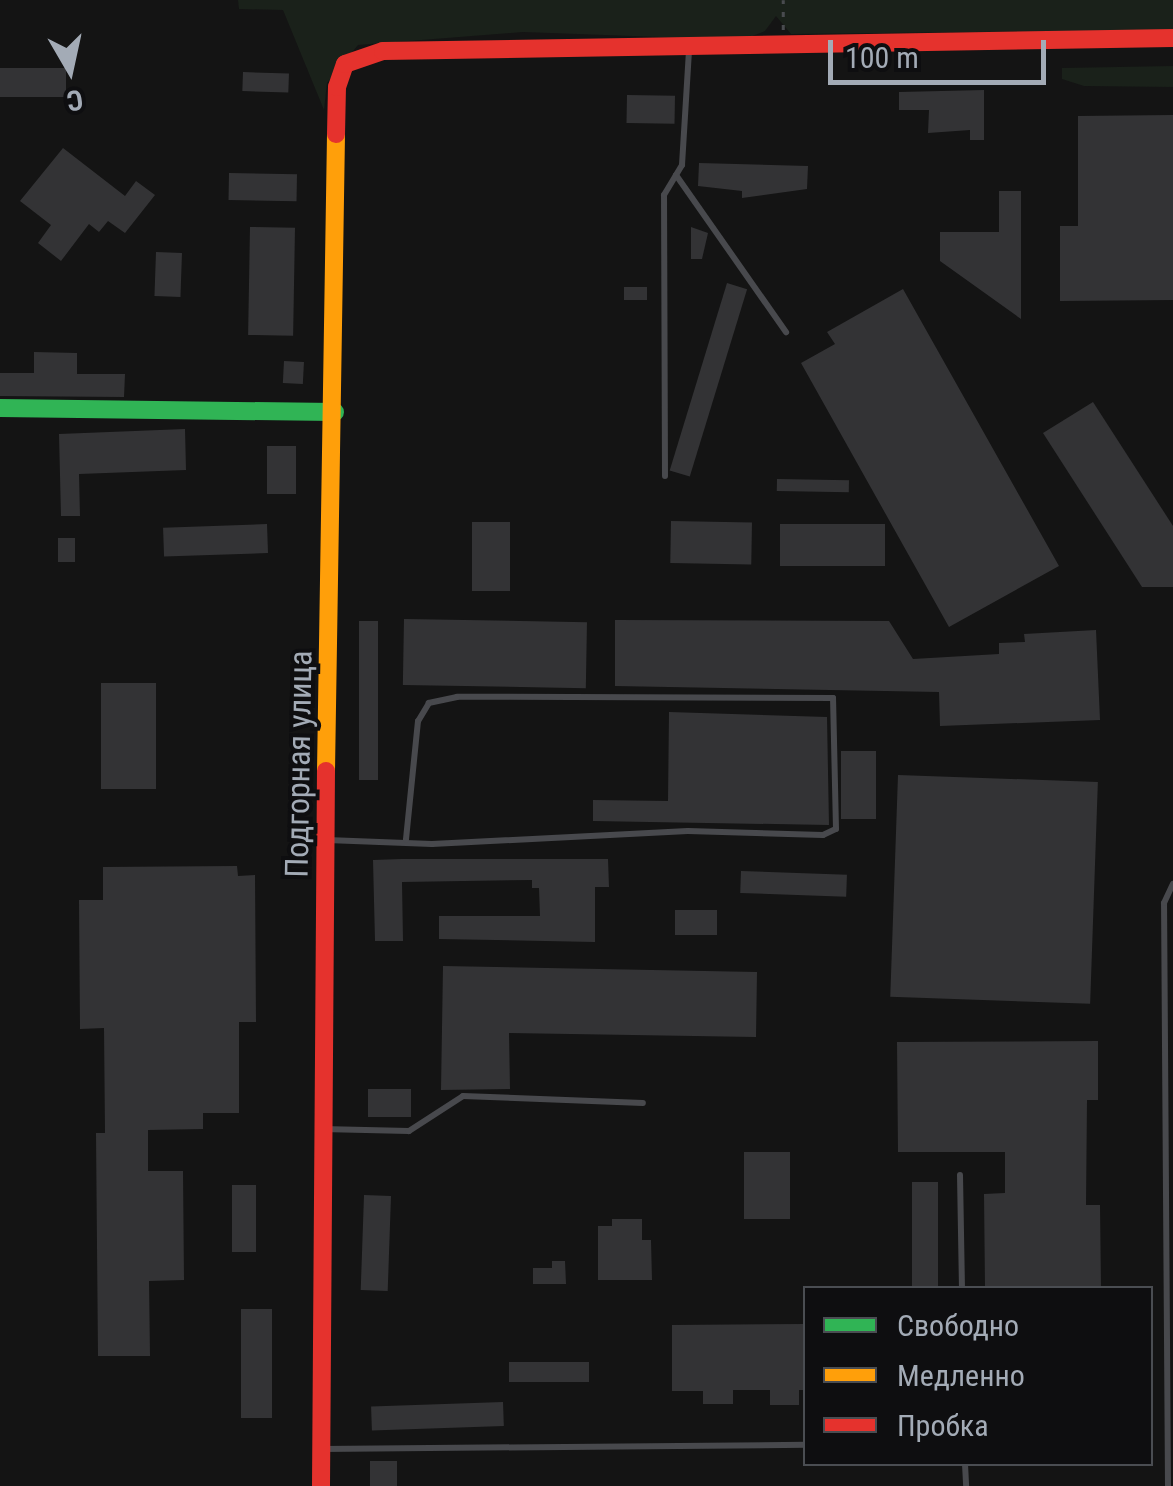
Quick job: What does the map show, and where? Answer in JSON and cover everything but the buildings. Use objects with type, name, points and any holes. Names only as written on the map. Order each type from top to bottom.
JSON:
[{"type":"street","points":[[689,48],[1173,38]]},
{"type":"street","name":"Подгорная улица","points":[[321,1486],[321,1129],[337,87],[345,64],[362,55],[689,48]]},
{"type":"street","points":[[0,408],[334,412]]},
{"type":"lane","points":[[665,476],[664,195],[676,174],[689,48]]},
{"type":"lane","points":[[676,174],[786,332]]},
{"type":"lane","points":[[327,840],[406,839],[432,844],[688,832],[822,835],[836,829],[833,698],[457,697],[428,703],[418,720],[406,839]]},
{"type":"lane","points":[[1168,1486],[1164,903],[1173,884]]},
{"type":"lane","points":[[321,1129],[409,1131],[463,1096],[643,1103]]},
{"type":"lane","points":[[960,1174],[962,1286]]},
{"type":"lane","points":[[320,1449],[803,1444]]},
{"type":"path","points":[[782,46],[783,0]]},
{"type":"shaded area","points":[[238,0],[1173,0],[1173,30],[791,34],[776,16],[765,31],[742,40],[523,32],[358,45],[327,83],[324,110],[283,10],[239,9]]},
{"type":"shaded area","points":[[1173,66],[1173,87],[1084,86],[1062,79],[1062,68]]},
{"type":"traffic: fast","points":[[0,408],[335,412]]},
{"type":"traffic: slow","points":[[326,771],[336,134]]},
{"type":"traffic: jam","points":[[336,134],[337,87],[345,64],[383,51],[1173,38]]},
{"type":"traffic: jam","points":[[321,1486],[326,771]]}]
